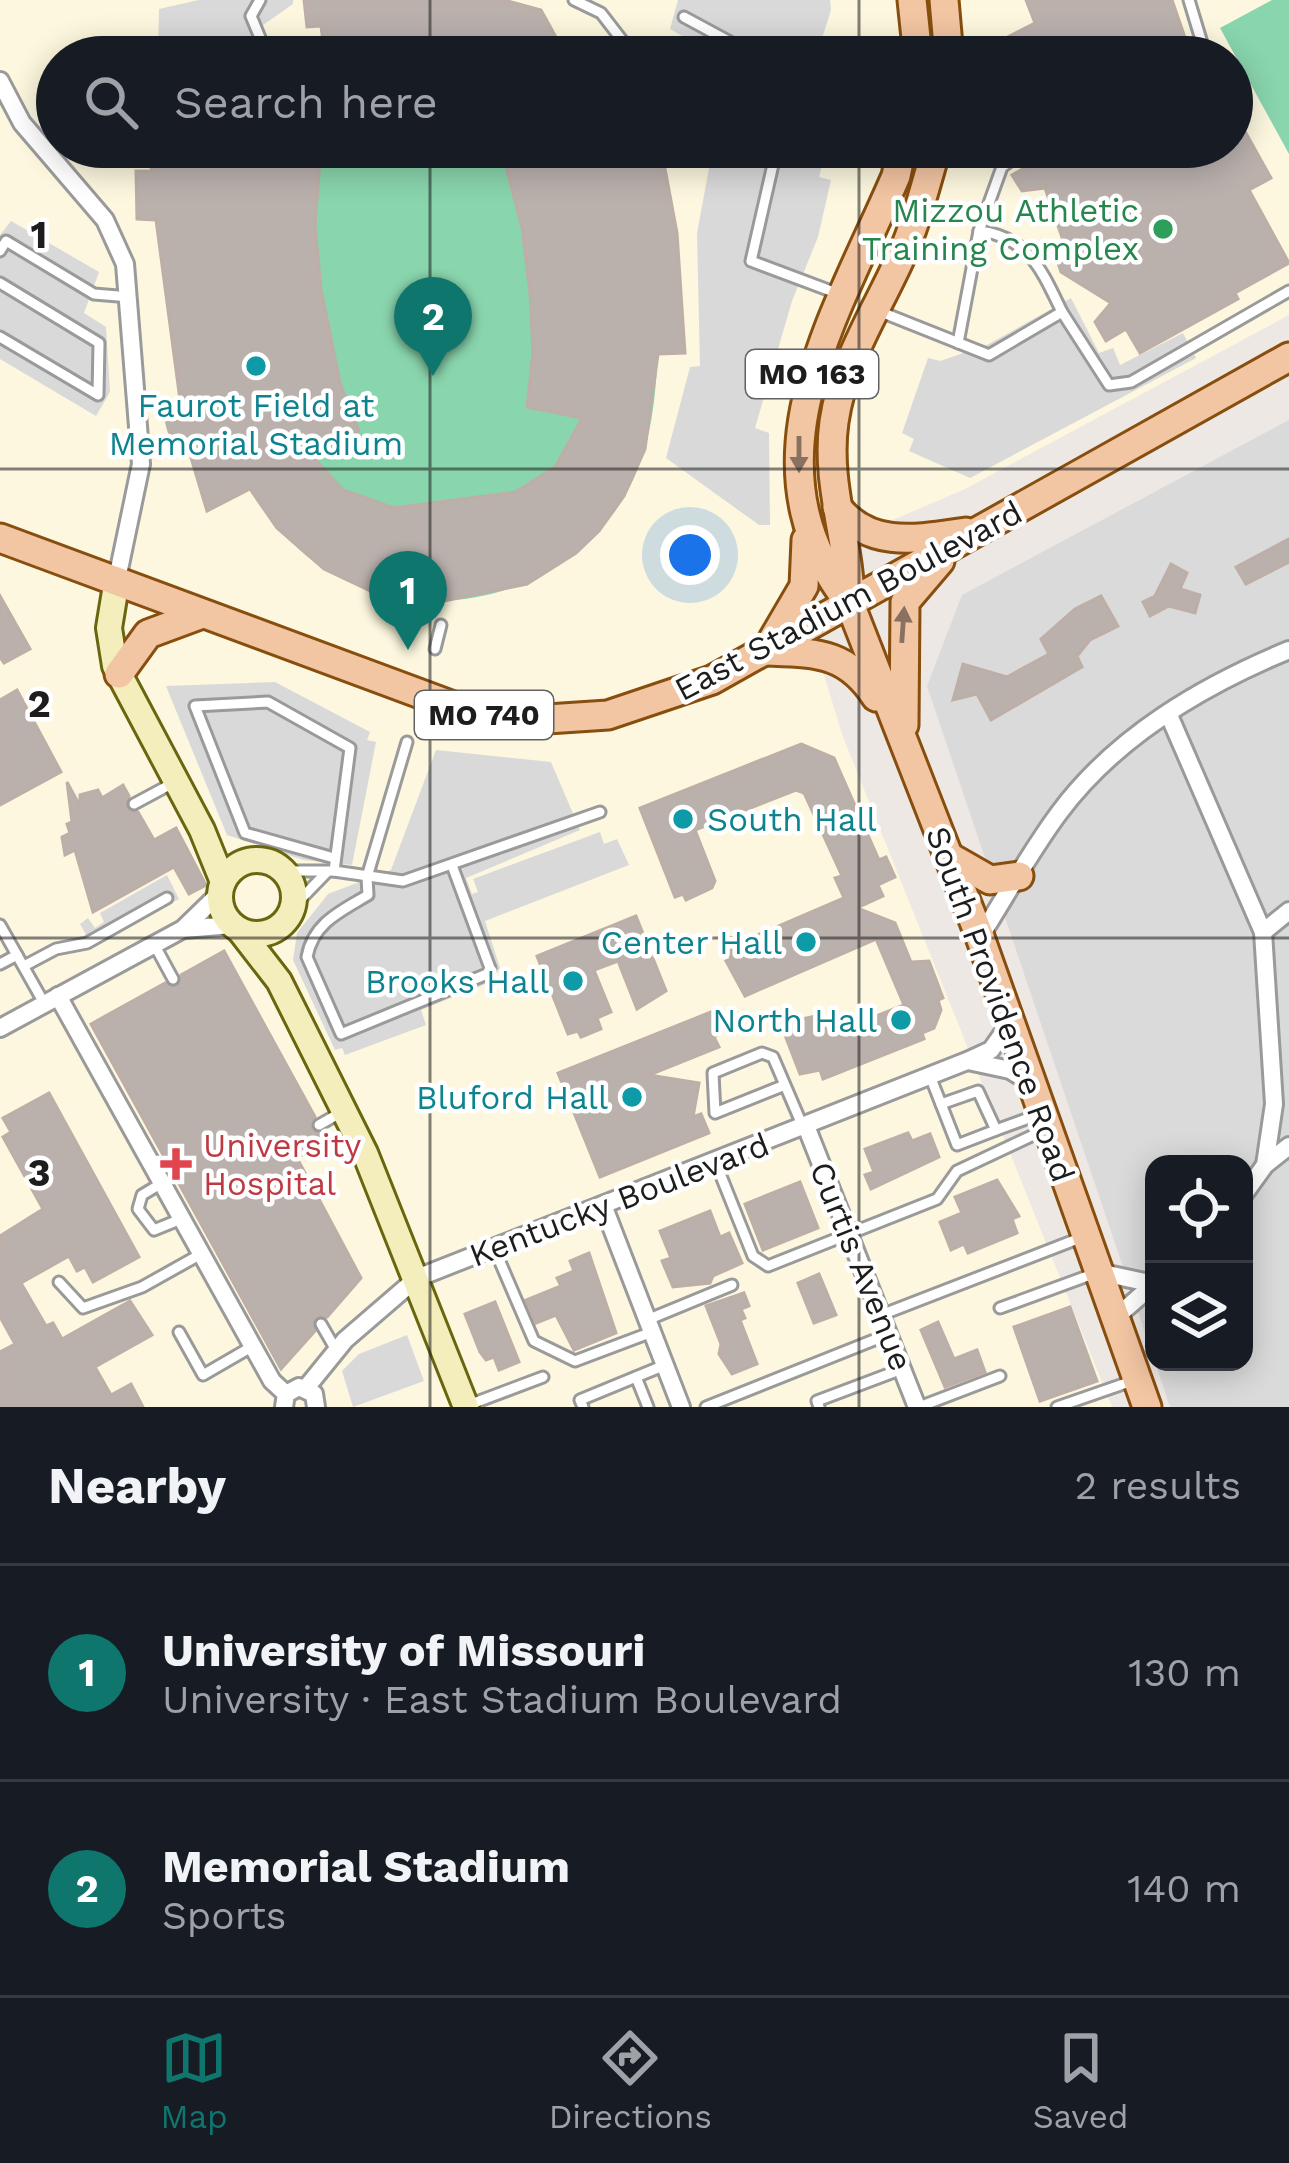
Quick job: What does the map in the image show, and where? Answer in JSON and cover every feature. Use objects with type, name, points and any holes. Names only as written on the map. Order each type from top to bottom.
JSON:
[{"type":"main road","points":[[912,0],[916,36]]},
{"type":"main road","points":[[944,0],[947,36]]},
{"type":"main road","name":"South Providence Road","points":[[898,168],[803,397],[796,458],[806,514],[821,566],[850,604],[980,937],[1147,1407]]},
{"type":"main road","name":"South Providence Road","points":[[850,604],[850,561],[836,505],[834,422],[852,353],[906,247],[931,168]]},
{"type":"main road","points":[[876,310],[872,284],[892,223],[896,176]]},
{"type":"main road","name":"East Stadium Boulevard","points":[[0,538],[444,707],[516,719],[570,719],[637,708],[712,680],[1289,357]]},
{"type":"main road","points":[[836,505],[854,528],[884,538],[982,530]]},
{"type":"main road","points":[[806,514],[803,586],[766,651],[830,653],[845,661],[861,674],[904,742]]},
{"type":"main road","points":[[904,742],[905,602],[933,567],[982,530]]},
{"type":"main road","points":[[119,674],[148,634],[202,614]]},
{"type":"main road","points":[[948,856],[989,880],[1019,876]]},
{"type":"street","points":[[0,81],[36,139]]},
{"type":"street","points":[[61,168],[105,220],[122,253],[130,297],[140,484],[109,628],[119,674],[202,830],[237,928],[279,981],[344,1111],[466,1407]]},
{"type":"street","points":[[980,937],[1084,784],[1168,713],[1211,685],[1289,650]]},
{"type":"street","points":[[1168,713],[1263,932],[1281,1112],[1265,1165]]},
{"type":"street","points":[[202,830],[250,861],[284,871],[291,882],[279,981]]},
{"type":"street","points":[[0,1028],[183,929],[250,861]]},
{"type":"street","points":[[1263,932],[1289,911]]},
{"type":"street","points":[[183,929],[237,928],[267,934],[286,917]]},
{"type":"street","points":[[51,999],[180,1206],[201,1254],[272,1381],[285,1401],[306,1388],[314,1394],[316,1407]]},
{"type":"street","name":"Kentucky Boulevard","points":[[306,1388],[336,1350],[417,1279],[967,1061],[991,1050],[1010,1023]]},
{"type":"street","points":[[967,1061],[1010,1070],[1031,1083]]},
{"type":"street","name":"Curtis Avenue","points":[[805,1126],[918,1407]]},
{"type":"street","points":[[1253,1182],[1289,1146]]},
{"type":"street","points":[[603,1205],[681,1407]]},
{"type":"street","points":[[1098,1272],[1145,1282]]},
{"type":"street","points":[[1115,1318],[1145,1292]]},
{"type":"lane","points":[[259,36],[251,16],[260,0]]},
{"type":"lane","points":[[574,0],[601,14],[618,36]]},
{"type":"lane","points":[[1189,0],[1200,36]]},
{"type":"lane","points":[[683,17],[719,36]]},
{"type":"lane","points":[[772,168],[751,261],[843,296]]},
{"type":"lane","points":[[958,343],[980,231],[1002,168]]},
{"type":"lane","points":[[980,231],[1022,244],[1038,262],[1062,312],[1109,385],[1131,382],[1289,291]]},
{"type":"lane","points":[[0,251],[6,241],[94,294],[130,297]]},
{"type":"lane","points":[[0,284],[99,343],[98,395],[0,337]]},
{"type":"lane","points":[[876,310],[989,355],[1062,312]]},
{"type":"lane","points":[[435,649],[441,626]]},
{"type":"lane","points":[[286,917],[330,872],[334,858],[350,748],[268,702],[195,706],[245,833],[334,858]]},
{"type":"lane","points":[[407,742],[367,878],[368,896],[321,926],[307,957],[341,1034],[487,974],[490,968],[453,868]]},
{"type":"lane","points":[[134,804],[176,782]]},
{"type":"lane","points":[[284,871],[403,881],[453,868],[600,812]]},
{"type":"lane","points":[[24,966],[56,949],[87,943],[166,898]]},
{"type":"lane","points":[[0,925],[51,999]]},
{"type":"lane","points":[[154,944],[173,979]]},
{"type":"lane","points":[[0,964],[17,955]]},
{"type":"lane","points":[[785,1085],[715,1113],[713,1073],[762,1053],[773,1057],[805,1126]]},
{"type":"lane","points":[[930,1076],[957,1145],[996,1130],[1045,1121]]},
{"type":"lane","points":[[941,1104],[978,1090],[996,1130]]},
{"type":"lane","points":[[319,1125],[344,1111]]},
{"type":"lane","points":[[716,1161],[753,1256],[768,1266],[937,1199],[957,1171],[1045,1121]]},
{"type":"lane","points":[[162,1183],[138,1201],[147,1226],[160,1230],[180,1206]]},
{"type":"lane","points":[[881,1315],[1085,1236]]},
{"type":"lane","points":[[494,1248],[534,1341],[574,1361],[732,1285]]},
{"type":"lane","points":[[59,1282],[83,1308],[142,1287],[201,1254]]},
{"type":"lane","points":[[1000,1308],[1098,1272]]},
{"type":"lane","points":[[321,1324],[336,1350]]},
{"type":"lane","points":[[179,1331],[203,1375],[253,1346]]},
{"type":"lane","points":[[706,1407],[889,1334]]},
{"type":"lane","points":[[583,1407],[580,1400],[665,1366]]},
{"type":"lane","points":[[819,1407],[817,1401],[902,1369]]},
{"type":"lane","points":[[918,1407],[1000,1376]]},
{"type":"lane","points":[[466,1407],[543,1377]]},
{"type":"lane","points":[[636,1377],[648,1407]]},
{"type":"lane","points":[[1057,1407],[1137,1379]]},
{"type":"shaded area","points":[[0,0],[1289,0],[1289,315],[963,490],[790,564],[843,737],[1112,1407],[0,1407]]},
{"type":"shaded area","points":[[199,0],[293,0],[263,25],[260,36],[158,36],[159,9]]},
{"type":"shaded area","points":[[678,0],[830,0],[823,36],[682,36],[670,29]]},
{"type":"shaded area","points":[[709,168],[821,168],[819,177],[831,180],[818,237],[792,301],[755,428],[769,433],[770,525],[759,525],[666,458],[690,367],[700,366],[697,233]]},
{"type":"shaded area","points":[[11,221],[99,272],[84,313],[106,327],[110,392],[96,416],[0,359],[0,235]]},
{"type":"shaded area","points":[[1071,298],[1099,353],[1113,348],[1120,365],[1183,333],[1196,358],[970,478],[909,451],[914,439],[902,433],[928,358],[940,361],[987,345]]},
{"type":"shaded area","points":[[1289,420],[1289,1407],[1170,1407],[1158,1371],[1253,1371],[1253,1155],[1145,1155],[1145,1332],[927,686],[962,595]]},
{"type":"shaded area","points":[[275,682],[370,732],[367,740],[376,742],[352,865],[304,860],[227,835],[166,686]]},
{"type":"shaded area","points":[[436,750],[551,762],[580,830],[466,878],[472,894],[478,892],[473,879],[600,832],[604,844],[617,839],[629,865],[485,921],[500,968],[493,981],[421,1010],[426,1025],[345,1055],[342,1048],[335,1050],[293,960],[297,933],[328,894],[391,870]]},
{"type":"shaded area","points":[[167,875],[179,899],[93,947],[80,924],[88,918],[95,928],[104,922],[100,913]]},
{"type":"shaded area","points":[[407,1335],[424,1381],[353,1407],[342,1371],[359,1354]]},
{"type":"green space","points":[[1272,0],[1289,0],[1289,154],[1253,88],[1253,36],[1224,36],[1220,28]]},
{"type":"green space","name":"Faurot Field at Memorial Stadium","points":[[199,168],[665,168],[677,233],[685,353],[658,355],[654,403],[633,480],[609,520],[577,552],[539,576],[497,592],[453,600],[407,599],[363,588],[322,567],[272,520],[248,487]]},
{"type":"building","points":[[304,0],[504,0],[541,10],[555,36],[322,36],[321,26],[307,27]]},
{"type":"building","points":[[1026,0],[1172,0],[1184,36],[1010,36],[1035,23]]},
{"type":"building","name":"Mizzou Athletic Training Complex","points":[[1253,146],[1271,178],[1249,190],[1289,263],[1235,293],[1238,299],[1140,353],[1126,329],[1106,341],[1095,322],[1111,303],[1061,272],[1056,257],[1067,252],[1045,188],[1022,191],[1012,175],[1024,168],[1253,168]]},
{"type":"building","name":"Faurot Field at Memorial Stadium","points":[[319,168],[315,226],[321,289],[340,383],[359,431],[311,455],[343,490],[394,508],[516,492],[556,466],[582,418],[527,407],[533,353],[530,293],[522,228],[506,168],[665,168],[677,233],[685,353],[658,354],[645,449],[624,496],[599,531],[576,553],[527,584],[439,602],[377,594],[324,569],[277,528],[250,489],[207,511],[189,451],[175,454],[163,409],[180,400],[156,220],[137,219],[136,171]]},
{"type":"building","points":[[1289,539],[1289,562],[1246,584],[1236,567]]},
{"type":"building","points":[[1171,564],[1187,573],[1180,589],[1200,595],[1195,613],[1169,606],[1150,616],[1143,602],[1155,596]]},
{"type":"building","points":[[0,596],[30,649],[4,663],[0,657]]},
{"type":"building","points":[[1101,596],[1118,626],[1090,640],[1077,656],[1082,667],[991,720],[977,694],[953,700],[963,664],[1007,677],[1049,654],[1041,639],[1075,609]]},
{"type":"building","points":[[17,690],[61,772],[0,805],[0,700]]},
{"type":"building","points":[[801,744],[834,758],[879,860],[886,857],[895,877],[878,885],[883,896],[857,908],[895,923],[911,962],[929,961],[943,998],[938,1000],[941,1010],[934,1028],[922,1033],[924,1039],[823,1079],[820,1070],[800,1074],[783,1030],[791,1027],[789,1022],[820,1015],[828,1035],[904,1005],[876,939],[745,996],[726,961],[731,959],[727,948],[844,898],[835,878],[842,876],[804,793],[796,790],[695,830],[715,881],[712,888],[686,900],[683,894],[675,897],[640,808]]},
{"type":"building","points":[[67,782],[80,806],[80,795],[98,790],[102,798],[123,785],[129,796],[127,809],[138,812],[154,840],[176,828],[206,885],[189,894],[174,867],[93,912],[75,850],[65,855],[62,837],[70,833],[67,824],[72,822]]},
{"type":"building","name":"Brooks Hall","points":[[636,916],[666,991],[637,1009],[618,961],[594,970],[611,1012],[597,1018],[601,1029],[581,1037],[578,1031],[568,1034],[537,956]]},
{"type":"building","points":[[224,951],[315,1117],[311,1128],[328,1141],[297,1158],[361,1278],[327,1317],[314,1319],[315,1331],[281,1369],[91,1024],[165,983],[178,986],[181,975]]},
{"type":"building","name":"Bluford Hall","points":[[711,1012],[720,1034],[714,1037],[719,1047],[649,1075],[699,1083],[693,1117],[701,1114],[709,1133],[600,1177],[558,1073]]},
{"type":"building","points":[[49,1093],[139,1257],[93,1282],[85,1267],[77,1271],[69,1256],[21,1283],[46,1326],[53,1323],[62,1339],[130,1301],[152,1335],[95,1367],[111,1395],[131,1384],[143,1407],[0,1407],[0,1352],[15,1344],[0,1317],[0,1236],[43,1209],[3,1137],[11,1132],[3,1118]]},
{"type":"building","points":[[908,1133],[912,1141],[930,1134],[939,1157],[871,1189],[865,1175],[874,1172],[865,1149]]},
{"type":"building","points":[[997,1180],[1019,1216],[1012,1219],[1017,1233],[968,1253],[964,1244],[951,1250],[940,1222],[962,1213],[955,1197]]},
{"type":"building","points":[[800,1182],[818,1228],[763,1250],[745,1204]]},
{"type":"building","points":[[710,1211],[720,1237],[729,1233],[742,1263],[713,1276],[710,1283],[673,1287],[662,1261],[671,1258],[660,1231]]},
{"type":"building","points":[[589,1253],[616,1333],[574,1350],[556,1315],[536,1323],[526,1300],[561,1286],[557,1278],[574,1271],[570,1261]]},
{"type":"building","points":[[819,1274],[836,1315],[814,1323],[798,1283]]},
{"type":"building","points":[[744,1293],[749,1306],[741,1309],[745,1318],[740,1320],[757,1364],[732,1374],[719,1354],[721,1344],[706,1306]]},
{"type":"building","points":[[495,1302],[519,1362],[499,1370],[494,1357],[486,1360],[480,1352],[465,1314]]},
{"type":"building","points":[[1070,1307],[1097,1381],[1040,1401],[1014,1327]]},
{"type":"building","points":[[938,1322],[954,1359],[977,1350],[985,1372],[945,1387],[921,1330]]},
{"type":"place","name":"Mizzou Athletic Training Complex","points":[[1163,229]]},
{"type":"place","name":"Faurot Field at Memorial Stadium","points":[[256,366]]},
{"type":"place","name":"Memorial Stadium","points":[[433,376]]},
{"type":"place","name":"University of Missouri","points":[[408,650]]},
{"type":"place","name":"South Hall","points":[[683,819]]},
{"type":"place","name":"Center Hall","points":[[806,942]]},
{"type":"place","name":"Brooks Hall","points":[[573,981]]},
{"type":"place","name":"North Hall","points":[[901,1020]]},
{"type":"place","name":"Bluford Hall","points":[[632,1097]]},
{"type":"place","name":"University Hospital","points":[[176,1164]]}]
